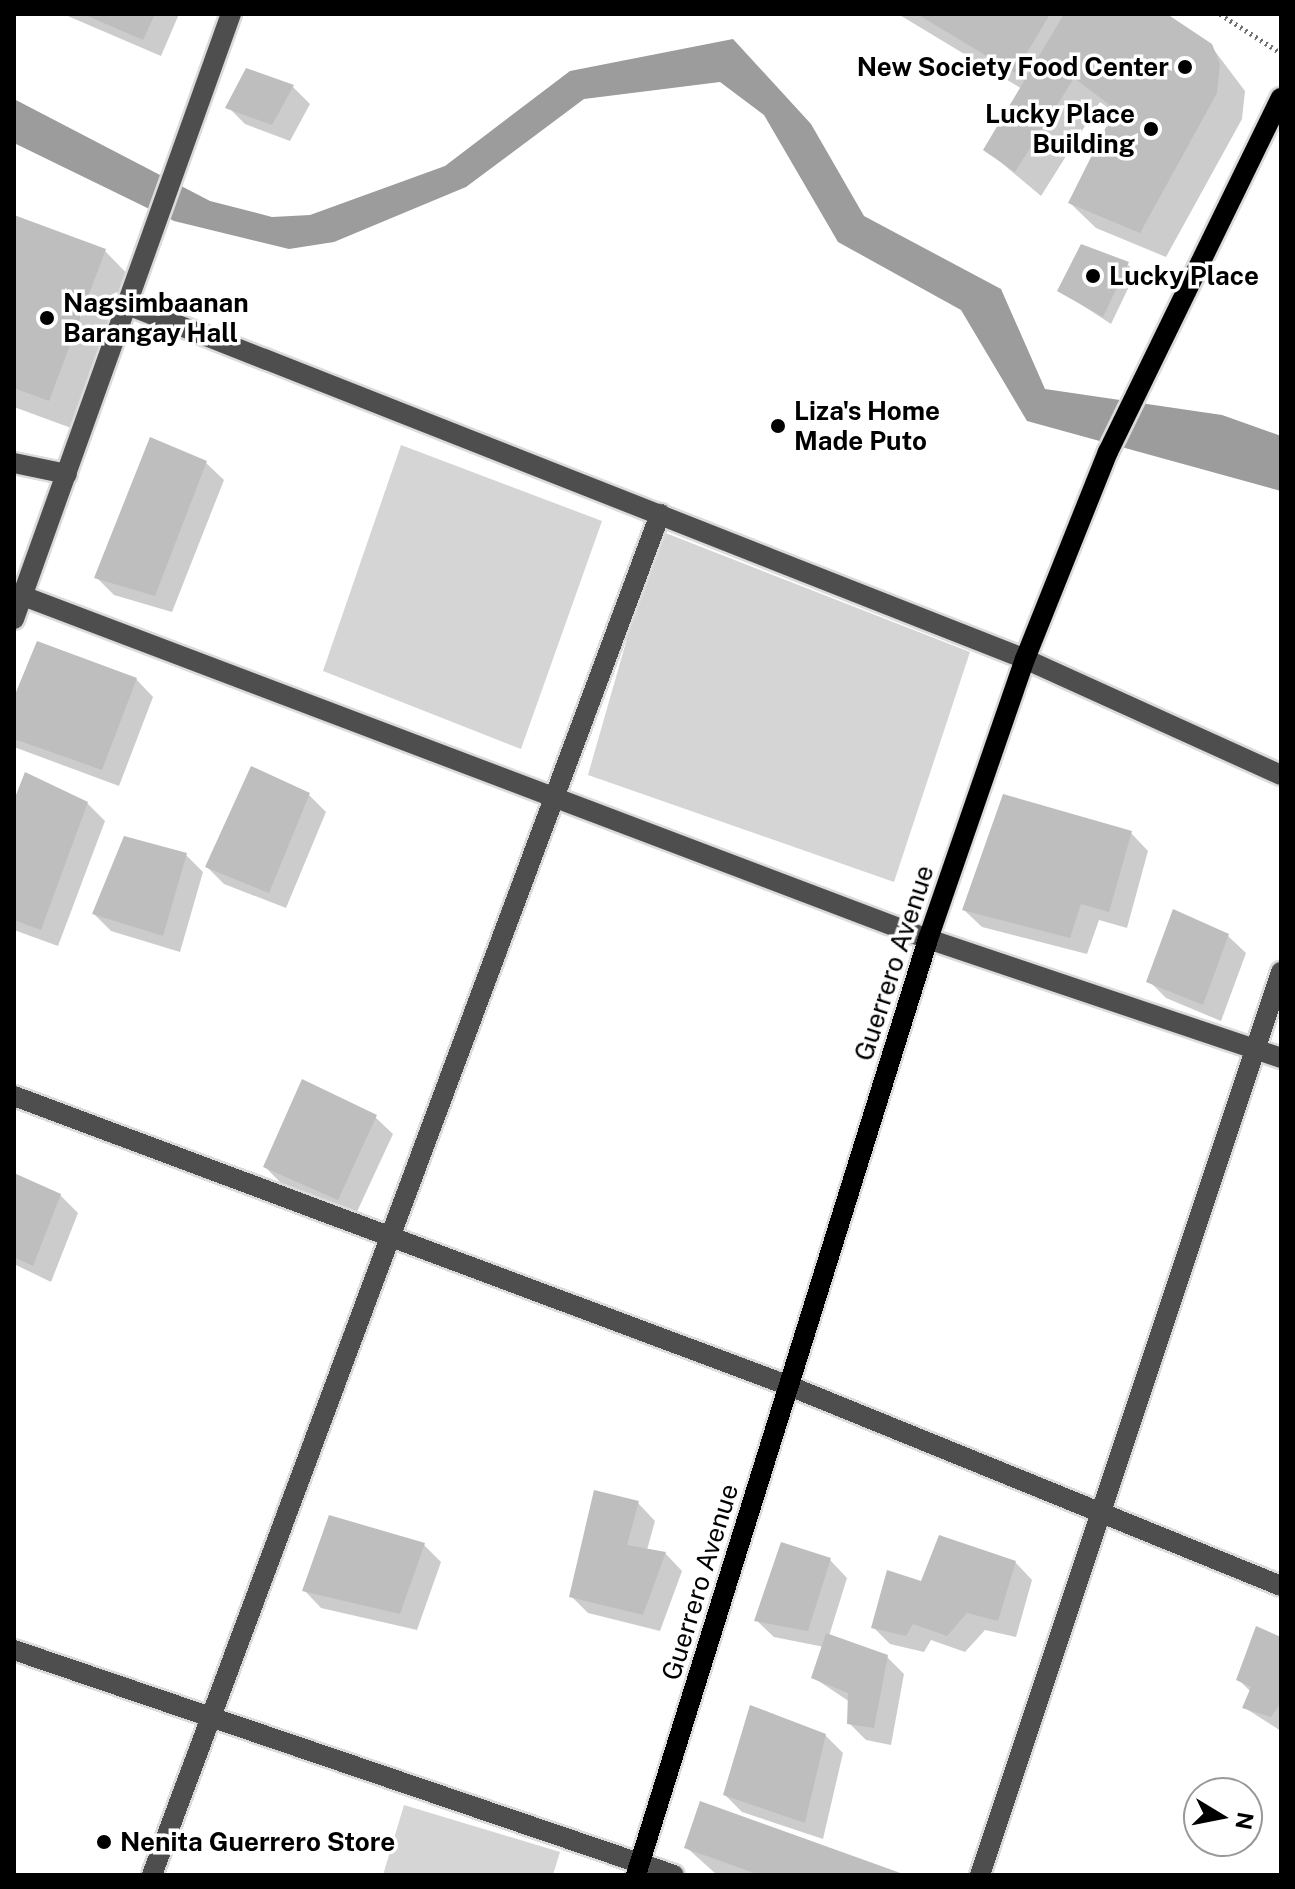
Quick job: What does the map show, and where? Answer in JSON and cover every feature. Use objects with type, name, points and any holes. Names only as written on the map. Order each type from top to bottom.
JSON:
[{"type":"main road","name":"Guerrero Avenue","points":[[638,1869],[928,939],[1025,659],[1108,452],[1281,98]]},
{"type":"street","points":[[14,619],[158,234],[231,14]]},
{"type":"street","points":[[130,306],[1025,659],[1281,775]]},
{"type":"street","points":[[14,463],[67,474]]},
{"type":"street","points":[[152,1875],[391,1235],[558,800],[660,514]]},
{"type":"street","points":[[23,596],[928,939],[1281,1058]]},
{"type":"street","points":[[980,1875],[1097,1511],[1281,972]]},
{"type":"street","points":[[14,1096],[787,1385],[1281,1586]]},
{"type":"street","points":[[14,1650],[211,1722],[638,1869],[674,1875]]},
{"type":"path","points":[[1220,14],[1281,53]]},
{"type":"shaded area","points":[[733,39],[811,124],[864,216],[1001,289],[1045,389],[1222,415],[1281,436],[1281,491],[1027,421],[961,310],[838,242],[764,115],[720,82],[584,99],[466,187],[334,242],[289,249],[174,221],[14,143],[14,99],[210,201],[272,217],[310,215],[445,166],[570,71]]},
{"type":"shaded area","points":[[401,445],[602,521],[521,749],[323,671]]},
{"type":"shaded area","points":[[658,530],[970,652],[894,882],[588,775]]},
{"type":"shaded area","points":[[404,1805],[560,1852],[553,1875],[383,1875]]},
{"type":"building","points":[[83,14],[155,14],[143,40]]},
{"type":"building","points":[[917,14],[1050,14],[1015,73]]},
{"type":"building","name":"Lucky Place Building","points":[[1064,14],[1167,14],[1212,44],[1220,64],[1217,93],[1140,233],[1068,203],[1115,109],[1074,78],[1015,172],[983,150]]},
{"type":"building","points":[[246,68],[294,85],[272,125],[225,108]]},
{"type":"building","name":"Nagsimbaanan Barangay Hall","points":[[14,215],[106,249],[49,401],[14,388]]},
{"type":"building","name":"Lucky Place","points":[[1081,244],[1129,262],[1103,317],[1057,291]]},
{"type":"building","points":[[150,437],[207,461],[155,596],[94,578]]},
{"type":"building","points":[[37,641],[137,678],[102,770],[14,739],[14,697]]},
{"type":"building","points":[[251,766],[310,793],[269,893],[205,867]]},
{"type":"building","points":[[25,772],[88,802],[41,930],[14,920],[14,800]]},
{"type":"building","points":[[1003,794],[1132,831],[1109,912],[1081,904],[1070,938],[962,910]]},
{"type":"building","points":[[124,836],[187,853],[163,936],[92,914]]},
{"type":"building","points":[[1173,909],[1229,934],[1203,1005],[1146,982]]},
{"type":"building","points":[[302,1079],[377,1115],[338,1200],[263,1167]]},
{"type":"building","points":[[14,1173],[61,1194],[33,1266],[14,1257]]},
{"type":"building","points":[[594,1490],[639,1501],[627,1545],[666,1552],[643,1615],[569,1597]]},
{"type":"building","points":[[329,1515],[425,1543],[400,1614],[302,1591]]},
{"type":"building","points":[[939,1535],[1016,1561],[998,1621],[967,1613],[947,1636],[913,1624],[906,1636],[871,1628],[887,1570],[921,1581]]},
{"type":"building","points":[[781,1542],[831,1558],[808,1631],[754,1621]]},
{"type":"building","points":[[1256,1626],[1281,1637],[1281,1703],[1271,1717],[1242,1708],[1251,1687],[1236,1680]]},
{"type":"building","points":[[826,1633],[888,1655],[874,1728],[847,1724],[848,1693],[811,1678]]},
{"type":"building","points":[[750,1705],[826,1734],[805,1823],[723,1795]]},
{"type":"building","points":[[700,1801],[906,1875],[760,1875],[684,1848]]},
{"type":"place","name":"New Society Food Center","points":[[1185,67]]},
{"type":"place","name":"Lucky Place Building","points":[[1151,129]]},
{"type":"place","name":"Lucky Place","points":[[1093,276]]},
{"type":"place","name":"Nagsimbaanan Barangay Hall","points":[[47,318]]},
{"type":"place","name":"Liza's Home Made Puto","points":[[778,426]]},
{"type":"place","name":"Nenita Guerrero Store","points":[[104,1842]]}]
